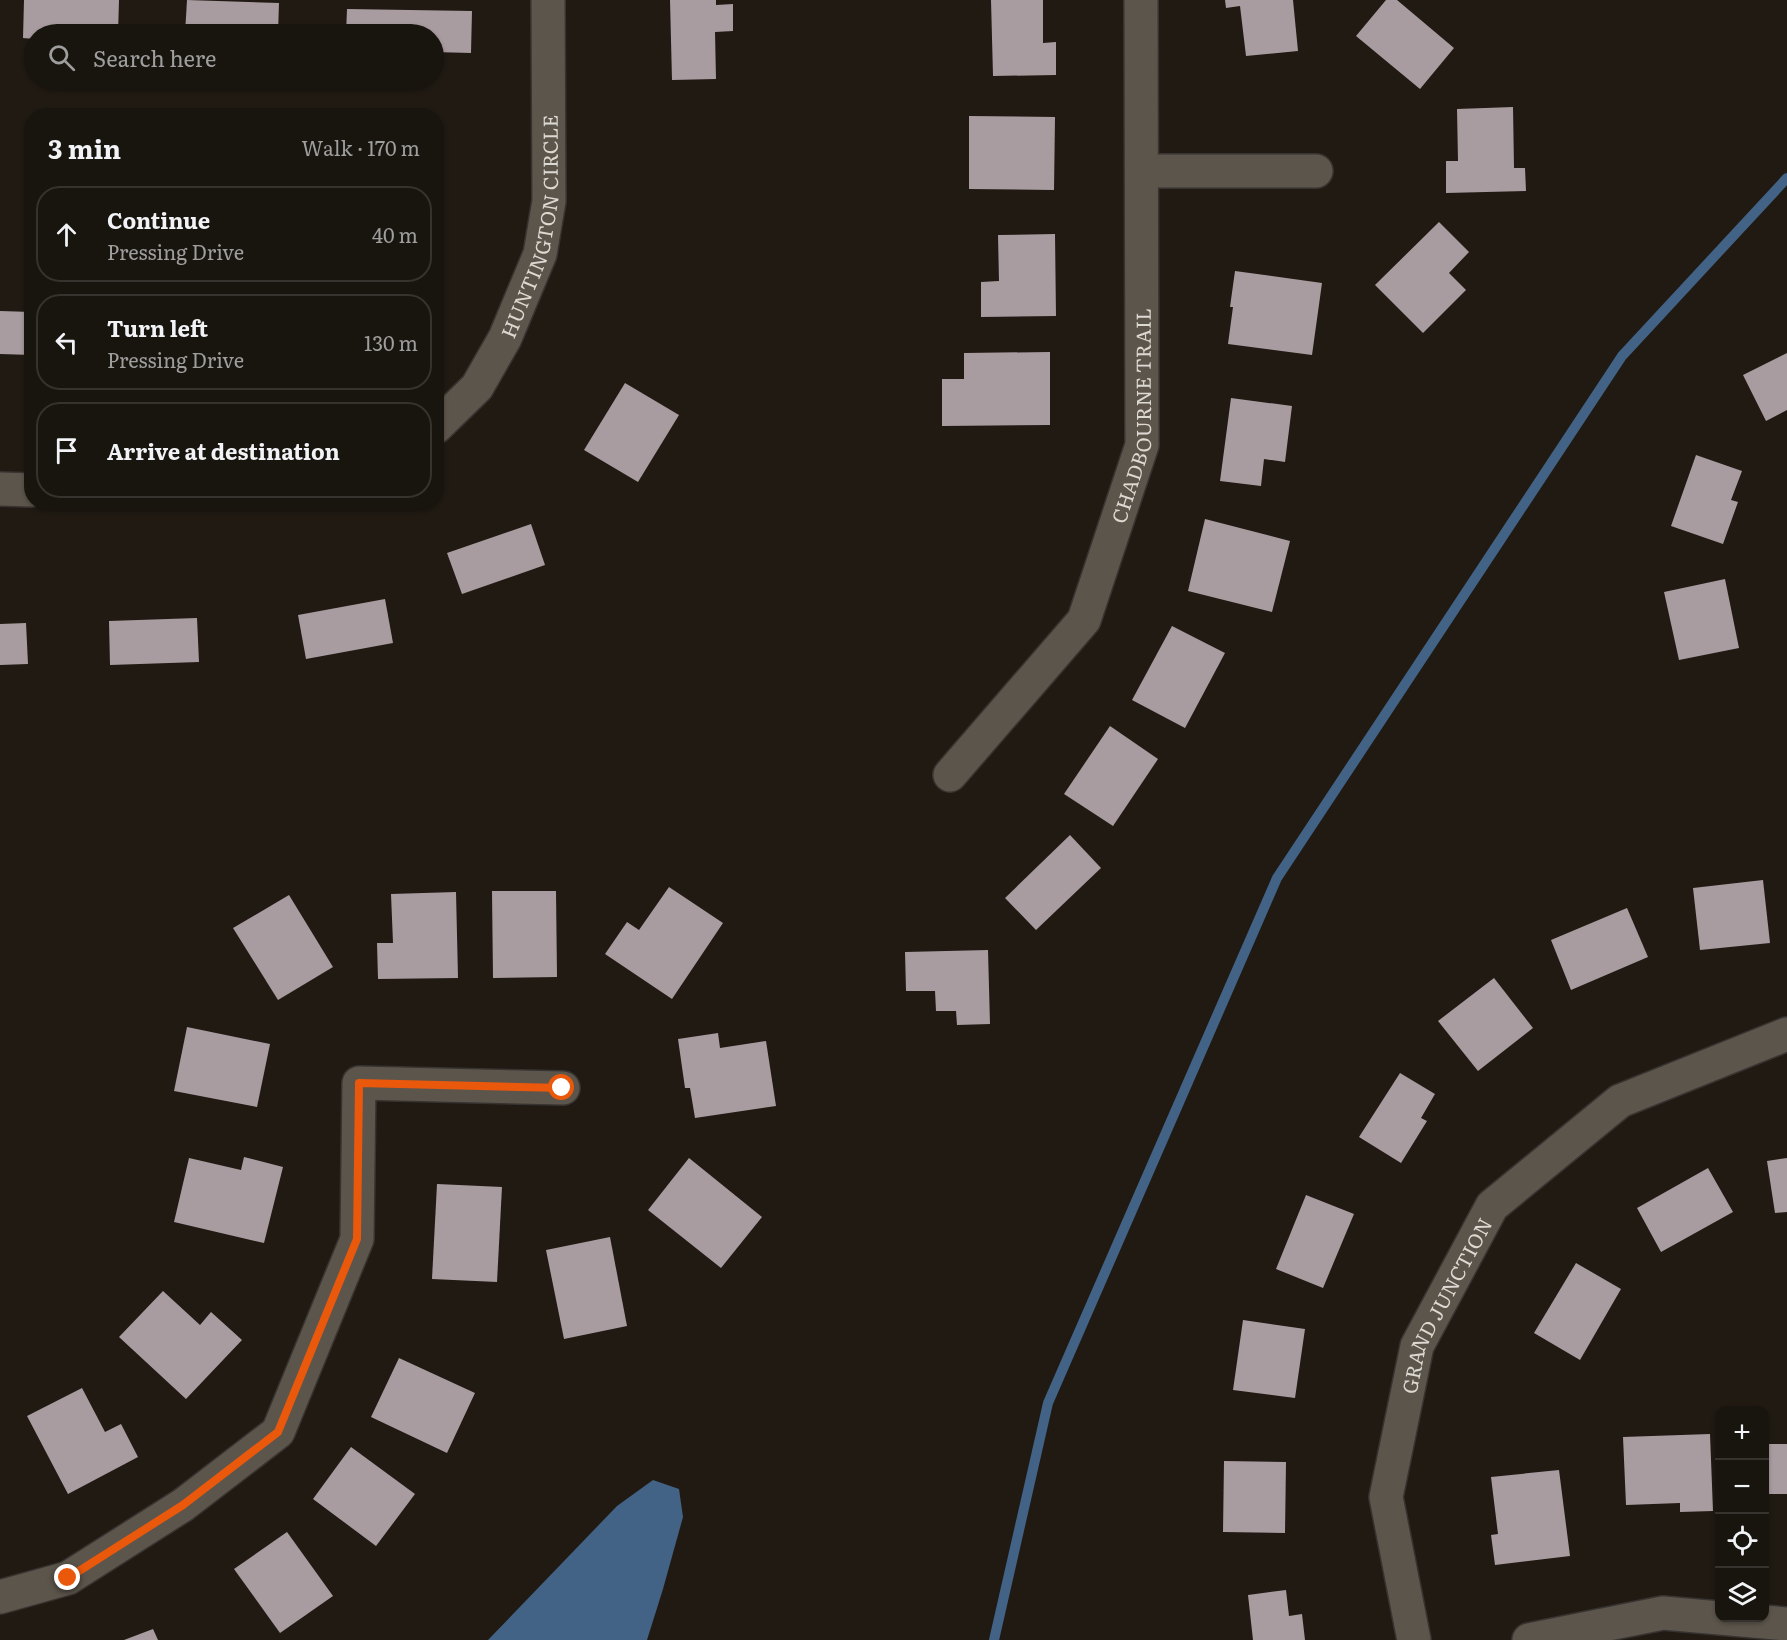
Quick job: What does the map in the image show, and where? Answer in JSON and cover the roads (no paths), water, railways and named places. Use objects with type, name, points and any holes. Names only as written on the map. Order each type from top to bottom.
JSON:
[{"type":"street","name":"HUNTINGTON CIRCLE","points":[[444,420],[477,387],[506,338],[540,254],[549,201],[548,0]]},
{"type":"street","name":"CHADBOURNE TRAIL","points":[[950,775],[1084,620],[1142,445],[1141,0]]},
{"type":"street","points":[[1142,171],[1316,171]]},
{"type":"street","points":[[0,489],[24,490]]},
{"type":"street","name":"GRAND JUNCTION","points":[[1414,1640],[1386,1497],[1416,1346],[1492,1206],[1620,1101],[1787,1034]]},
{"type":"street","points":[[0,1597],[68,1578],[183,1505],[278,1432],[357,1239],[359,1083],[562,1088]]},
{"type":"street","points":[[1529,1640],[1663,1613],[1787,1624]]},
{"type":"water","points":[[653,1480],[679,1489],[683,1517],[647,1640],[488,1640],[617,1506]]},
{"type":"waterway","points":[[994,1640],[1048,1403],[1277,878],[1622,356],[1787,178]]}]
